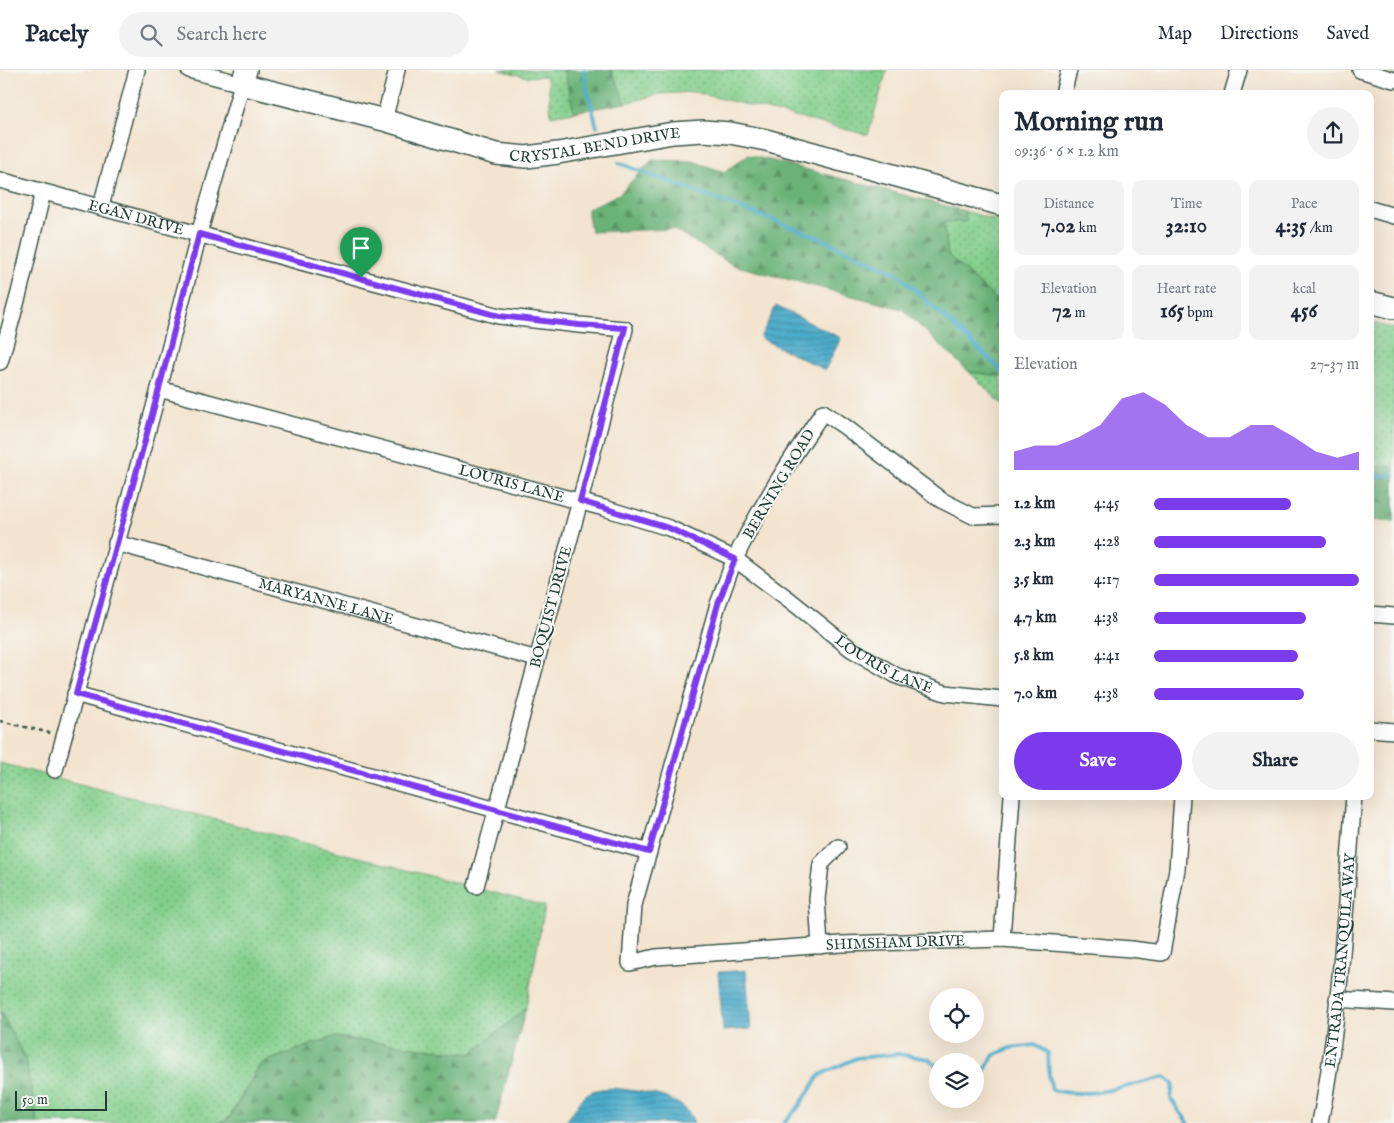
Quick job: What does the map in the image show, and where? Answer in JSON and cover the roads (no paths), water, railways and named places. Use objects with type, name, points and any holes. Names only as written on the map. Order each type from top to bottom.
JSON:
[{"type":"street","points":[[100,206],[137,70]]},
{"type":"street","name":"CRYSTAL BEND DRIVE","points":[[189,70],[244,77],[496,154],[526,157],[673,133],[703,131],[730,133],[766,140],[999,205]]},
{"type":"street","points":[[384,120],[397,70]]},
{"type":"street","points":[[1064,90],[1069,70]]},
{"type":"street","points":[[1233,90],[1239,70]]},
{"type":"street","points":[[1360,70],[1394,80]]},
{"type":"street","points":[[55,770],[159,389],[199,234],[244,77]]},
{"type":"street","name":"EGAN DRIVE","points":[[0,180],[499,316],[625,328]]},
{"type":"street","points":[[0,362],[3,342],[19,293],[43,192]]},
{"type":"street","points":[[1374,210],[1394,216]]},
{"type":"street","points":[[1374,303],[1394,308]]},
{"type":"street","name":"BOQUIST DRIVE","points":[[476,886],[625,328]]},
{"type":"street","name":"LOURIS LANE","points":[[159,389],[580,501],[669,528],[735,559],[851,649],[897,676],[945,693],[999,699]]},
{"type":"street","name":"BERNING ROAD","points":[[630,963],[634,905],[718,604],[735,559],[749,531],[792,455],[824,412],[941,500],[973,516],[999,515]]},
{"type":"street","name":"MARYANNE LANE","points":[[116,543],[537,659]]},
{"type":"street","points":[[1374,614],[1394,616]]},
{"type":"street","points":[[76,694],[649,852]]},
{"type":"street","points":[[1374,729],[1394,731]]},
{"type":"street","points":[[1002,939],[1012,800]]},
{"type":"street","name":"SHIMSHAM DRIVE","points":[[630,963],[656,957],[820,946],[1002,939],[1162,953],[1177,869],[1182,800]]},
{"type":"street","name":"ENTRADA TRANQUILA WAY","points":[[1320,1123],[1327,1088],[1337,999],[1354,800]]},
{"type":"street","points":[[820,946],[816,899],[821,864],[838,847]]},
{"type":"street","points":[[1337,999],[1394,1004]]},
{"type":"water","points":[[776,306],[841,338],[825,370],[760,338]]},
{"type":"water","points":[[746,970],[751,1029],[723,1031],[718,972]]},
{"type":"water","points":[[615,1088],[649,1093],[672,1100],[689,1113],[694,1123],[565,1123],[584,1096],[595,1090]]},
{"type":"waterway","points":[[584,70],[586,86],[597,127]]},
{"type":"waterway","points":[[619,163],[815,236],[898,274],[999,368]]},
{"type":"waterway","points":[[1374,477],[1394,475]]},
{"type":"waterway","points":[[984,1071],[994,1055],[1010,1048],[1035,1045],[1048,1053],[1052,1090],[1080,1093],[1095,1092],[1164,1077],[1173,1083],[1171,1099],[1188,1123]]},
{"type":"waterway","points":[[784,1123],[797,1109],[820,1075],[856,1058],[898,1054],[929,1059]]}]
